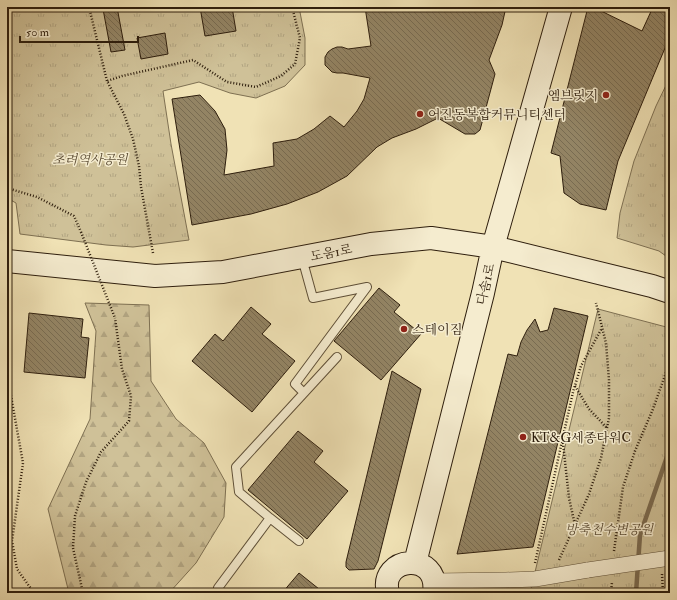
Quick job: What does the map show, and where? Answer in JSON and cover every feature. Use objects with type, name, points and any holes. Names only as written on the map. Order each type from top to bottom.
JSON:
[{"type":"street","name":"다솜1로","points":[[415,563],[483,293],[493,246],[562,7]]},
{"type":"street","name":"도움1로","points":[[7,261],[154,276],[223,272],[371,244],[431,238],[493,246],[661,289]]},
{"type":"street","points":[[388,593],[386,583],[389,576],[393,570],[407,562],[423,566],[430,571],[434,587],[506,580],[535,579],[670,558]]},
{"type":"lane","points":[[302,257],[312,298],[367,287],[296,384],[304,394]]},
{"type":"lane","points":[[300,541],[239,492],[236,467],[337,357]]},
{"type":"lane","points":[[221,593],[218,588],[270,518]]},
{"type":"path","points":[[89,7],[107,81],[124,114],[133,139],[139,166],[141,187],[153,253]]},
{"type":"path","points":[[107,81],[122,76],[193,60],[227,82],[256,87],[281,76],[295,64],[300,38],[292,7]]},
{"type":"path","points":[[7,188],[38,197],[74,216],[114,318],[122,369],[131,396],[129,421],[101,452],[86,482],[75,516],[73,548],[83,593]]},
{"type":"path","points":[[557,566],[589,494],[601,458],[609,418],[609,380],[606,343],[596,303]]},
{"type":"path","points":[[535,562],[575,386],[581,366],[602,327]]},
{"type":"path","points":[[614,553],[623,487],[635,451],[653,409],[668,367],[670,357]]},
{"type":"path","points":[[575,386],[589,409],[607,428]]},
{"type":"path","points":[[7,387],[23,463],[12,541],[17,569],[34,593]]},
{"type":"path","points":[[563,440],[569,498],[576,525]]},
{"type":"path","points":[[7,542],[12,541]]},
{"type":"path","points":[[611,593],[612,576]]},
{"type":"green space","name":"초려역사공원","points":[[7,7],[299,7],[305,38],[305,65],[285,86],[256,98],[230,93],[199,82],[163,91],[171,144],[189,240],[133,247],[20,234],[16,203],[7,198]]},
{"type":"green space","points":[[670,77],[670,259],[659,251],[617,238],[620,213],[634,161],[656,106]]},
{"type":"green space","points":[[85,303],[149,305],[151,381],[176,419],[204,443],[226,483],[224,517],[196,563],[169,593],[69,593],[48,509],[90,419],[96,331]]},
{"type":"green space","name":"방축천수변공원","points":[[598,309],[670,328],[670,593],[530,593]]},
{"type":"building","points":[[117,7],[125,50],[111,52],[103,9]]},
{"type":"building","points":[[200,7],[232,7],[236,31],[205,36]]},
{"type":"building","name":"어진동복합커뮤니티센터","points":[[365,7],[506,7],[502,25],[489,60],[495,74],[480,130],[475,134],[465,134],[438,118],[416,129],[392,138],[377,147],[347,176],[318,192],[287,204],[251,214],[192,225],[172,99],[200,95],[215,111],[225,129],[227,150],[224,175],[274,166],[273,143],[297,139],[314,129],[330,116],[344,127],[357,111],[364,99],[370,78],[332,72],[325,65],[325,57],[328,52],[337,47],[348,49],[371,46]]},
{"type":"building","name":"엠브릿지","points":[[588,7],[597,7],[597,9],[642,31],[653,7],[670,7],[670,36],[618,161],[606,210],[580,204],[564,193],[560,156],[551,153]]},
{"type":"building","points":[[165,33],[168,54],[141,59],[137,38]]},
{"type":"building","points":[[379,288],[400,305],[394,312],[421,334],[381,380],[334,341]]},
{"type":"building","points":[[251,307],[271,324],[262,334],[295,361],[252,412],[192,361],[215,334],[223,341]]},
{"type":"building","name":"KT&G세종타워C","points":[[554,308],[588,316],[533,547],[457,554],[508,354],[517,356],[521,342],[535,319],[540,332],[548,330]]},
{"type":"building","points":[[29,313],[83,319],[81,337],[89,338],[85,378],[24,372]]},
{"type":"building","points":[[392,371],[421,389],[378,561],[374,569],[349,570],[346,567],[346,562]]},
{"type":"building","points":[[298,431],[323,451],[314,462],[348,491],[307,539],[248,490]]},
{"type":"building","points":[[299,573],[319,589],[315,593],[282,593]]},
{"type":"waterway","points":[[636,593],[640,535],[670,448]]},
{"type":"place","name":"엠브릿지","points":[[606,95]]},
{"type":"place","name":"어진동복합커뮤니티센터","points":[[420,114]]},
{"type":"place","name":"스테이짐","points":[[404,329]]},
{"type":"place","name":"KT&G세종타워C","points":[[523,437]]}]
